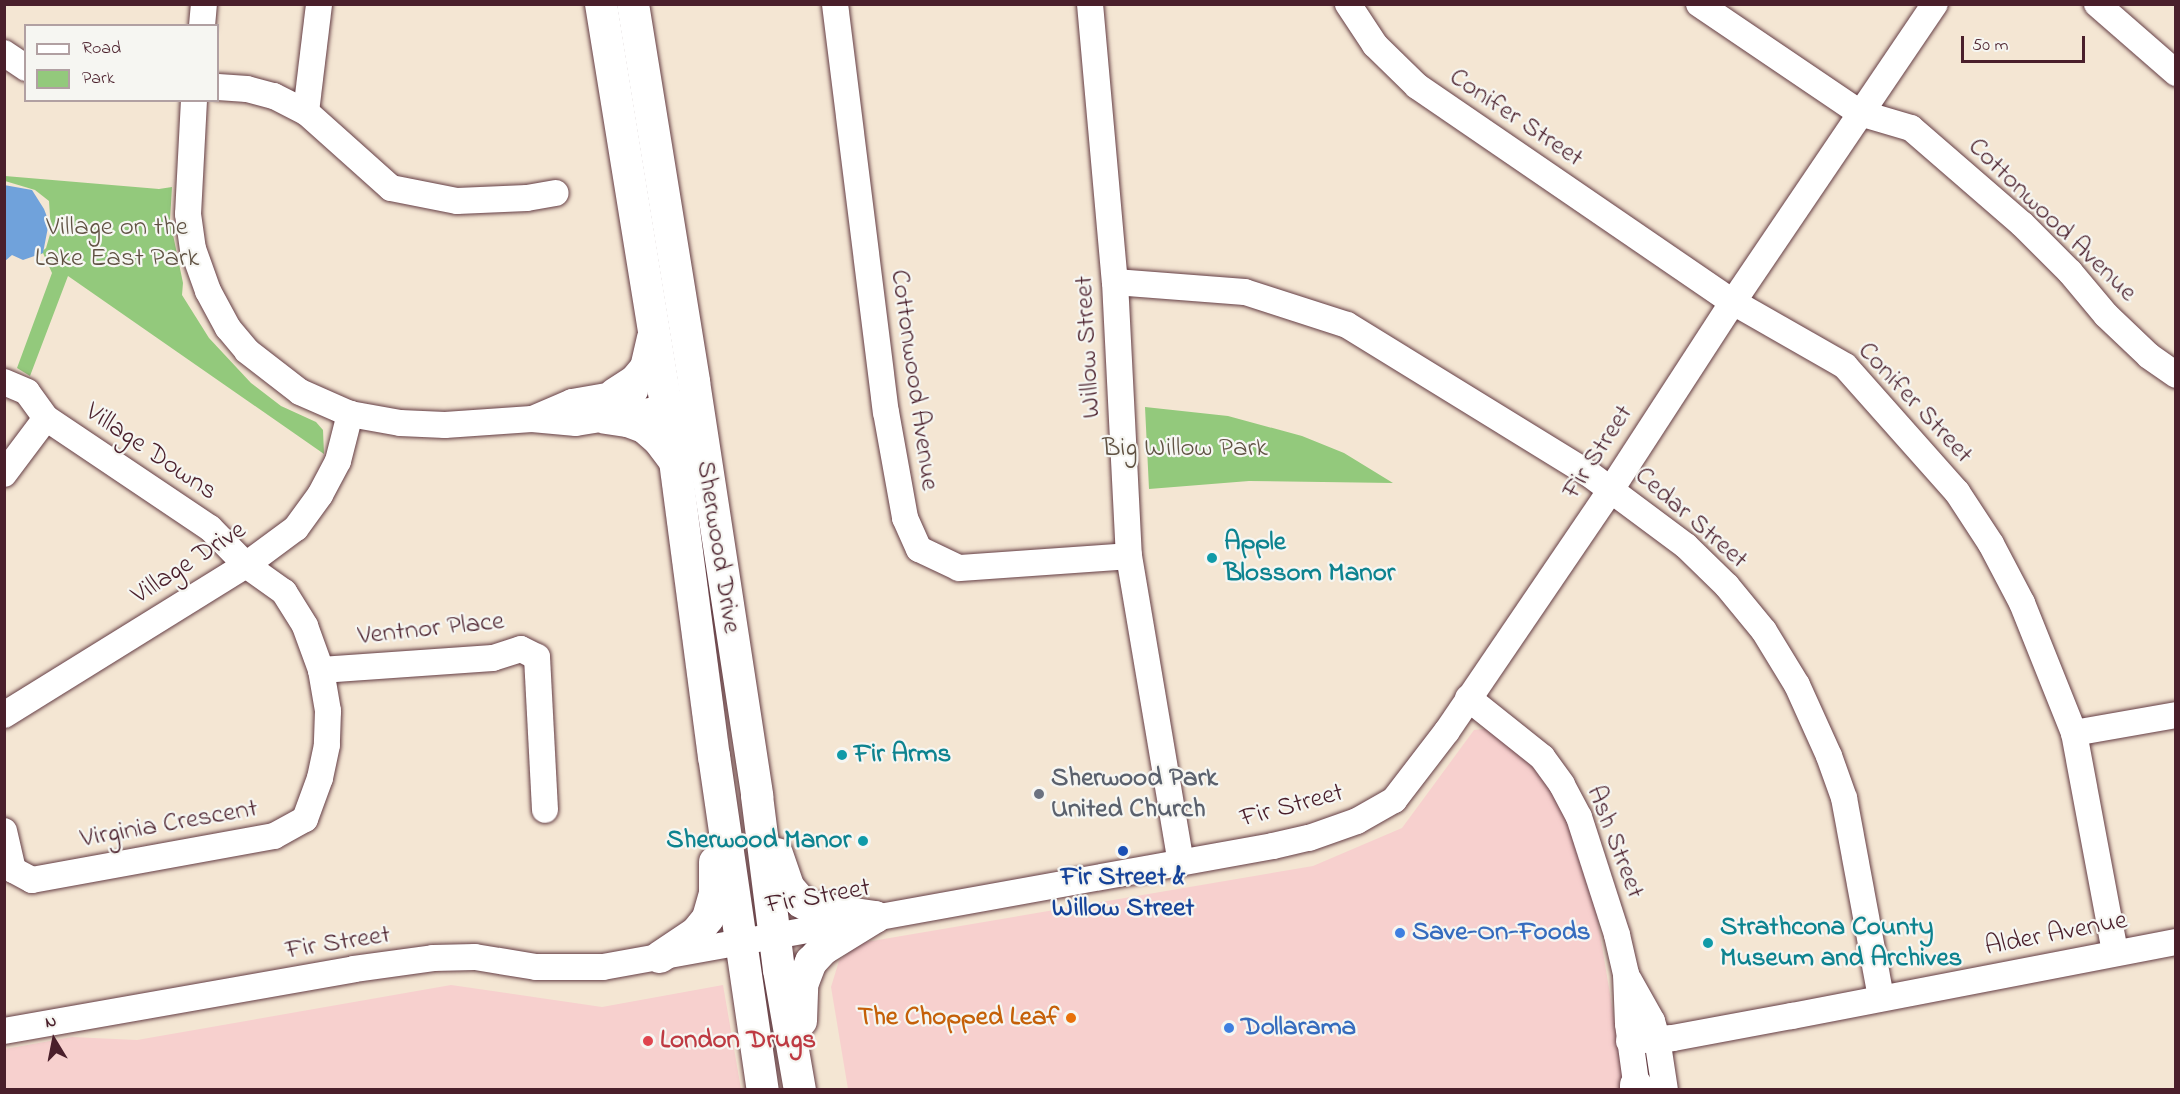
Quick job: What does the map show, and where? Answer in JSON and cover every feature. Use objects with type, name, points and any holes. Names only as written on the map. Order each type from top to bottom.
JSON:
[{"type":"main road","name":"Sherwood Drive","points":[[601,4],[675,461],[714,756],[764,1089]]},
{"type":"main road","name":"Sherwood Drive","points":[[633,4],[695,392],[799,1084]]},
{"type":"main road","points":[[654,334],[646,368],[610,406],[628,421],[644,427],[659,440],[675,461]]},
{"type":"main road","points":[[660,957],[696,933],[711,912],[715,881],[714,756]]},
{"type":"main road","points":[[757,796],[789,888],[801,902],[813,908],[875,916]]},
{"type":"main road","points":[[799,1084],[802,985],[805,971],[823,949],[875,916]]},
{"type":"street","points":[[202,24],[204,4]]},
{"type":"street","points":[[306,111],[319,4]]},
{"type":"street","name":"Cottonwood Avenue","points":[[835,4],[886,412],[905,518],[919,549],[959,568],[1129,556]]},
{"type":"street","name":"Willow Street","points":[[1090,4],[1115,282],[1129,556],[1180,863]]},
{"type":"street","name":"Conifer Street","points":[[1348,4],[1375,45],[1417,86],[1733,302],[1845,366],[1957,492],[1991,544],[2022,603],[2074,733],[2115,952]]},
{"type":"street","name":"Cottonwood Avenue","points":[[1699,4],[1860,113],[1911,128],[2022,224],[2070,272],[2106,315],[2149,356],[2175,375]]},
{"type":"street","name":"Fir Street","points":[[4,1031],[354,969],[433,958],[475,957],[536,967],[603,967],[875,916],[1180,863],[1309,838],[1357,821],[1394,800],[1447,731],[1935,4]]},
{"type":"street","points":[[2097,4],[2175,73]]},
{"type":"street","points":[[4,53],[24,67]]},
{"type":"street","points":[[219,87],[247,89],[274,96],[306,111],[391,188],[457,201],[527,198],[556,193]]},
{"type":"street","points":[[195,102],[188,214],[193,249],[208,291],[228,328],[247,351],[300,392],[350,414],[400,423],[445,425],[532,419],[576,423],[610,406],[695,392]]},
{"type":"street","name":"Cedar Street","points":[[1115,282],[1245,292],[1347,325],[1611,488],[1686,546],[1726,586],[1764,631],[1797,684],[1829,756],[1844,798],[1881,998]]},
{"type":"street","name":"Village Downs","points":[[4,382],[27,392],[46,418],[210,528],[246,565]]},
{"type":"street","name":"Village Drive","points":[[4,715],[246,565],[296,528],[320,495],[339,461],[350,414]]},
{"type":"street","name":"Village Downs","points":[[4,474],[46,418]]},
{"type":"street","name":"Virginia Crescent","points":[[4,831],[13,870],[32,880],[274,836],[305,819],[320,778],[327,745],[327,711],[321,670],[305,626],[284,592],[246,565]]},
{"type":"street","name":"Ventnor Place","points":[[321,670],[493,658],[521,649],[537,657],[545,810]]},
{"type":"street","name":"Ash Street","points":[[1468,698],[1542,758],[1562,785],[1579,817],[1617,935],[1626,974],[1629,1041],[1643,1088]]},
{"type":"street","points":[[2074,733],[2175,715]]},
{"type":"street","name":"Alder Avenue","points":[[1629,1041],[1673,1038],[2175,942]]},
{"type":"street","name":"Ash Street","points":[[1626,974],[1652,1021],[1657,1038],[1643,1088]]},
{"type":"shaded area","points":[[1492,728],[1526,757],[1556,794],[1590,874],[1626,1090],[848,1089],[831,987],[839,961],[860,943],[1313,866],[1402,828],[1474,730]]},
{"type":"shaded area","points":[[451,985],[602,1007],[723,985],[741,1089],[5,1089],[5,1049],[72,1037],[137,1040]]},
{"type":"green space","name":"Village on the Lake East Park","points":[[5,176],[159,189],[172,187],[170,220],[183,283],[182,295],[209,338],[251,383],[281,406],[316,422],[323,430],[324,454],[68,276],[30,376],[17,368],[52,273],[43,253],[36,257],[46,248],[51,231],[49,201],[35,190],[5,181]]},
{"type":"green space","name":"Big Willow Park","points":[[1145,407],[1228,416],[1302,436],[1344,453],[1393,483],[1249,481],[1149,489]]},
{"type":"water","points":[[4,185],[32,190],[44,209],[49,222],[43,253],[23,260],[12,255],[5,261]]},
{"type":"place","name":"Apple Blossom Manor","points":[[1212,558]]},
{"type":"place","name":"Fir Arms","points":[[842,755]]},
{"type":"place","name":"Sherwood Park United Church","points":[[1039,794]]},
{"type":"place","name":"Sherwood Manor","points":[[863,841]]},
{"type":"place","name":"Fir Street & Willow Street","points":[[1123,851]]},
{"type":"place","name":"Save-On-Foods","points":[[1400,933]]},
{"type":"place","name":"Strathcona County Museum and Archives","points":[[1708,943]]},
{"type":"place","name":"The Chopped Leaf","points":[[1071,1018]]},
{"type":"place","name":"Dollarama","points":[[1229,1028]]},
{"type":"place","name":"London Drugs","points":[[648,1041]]}]
